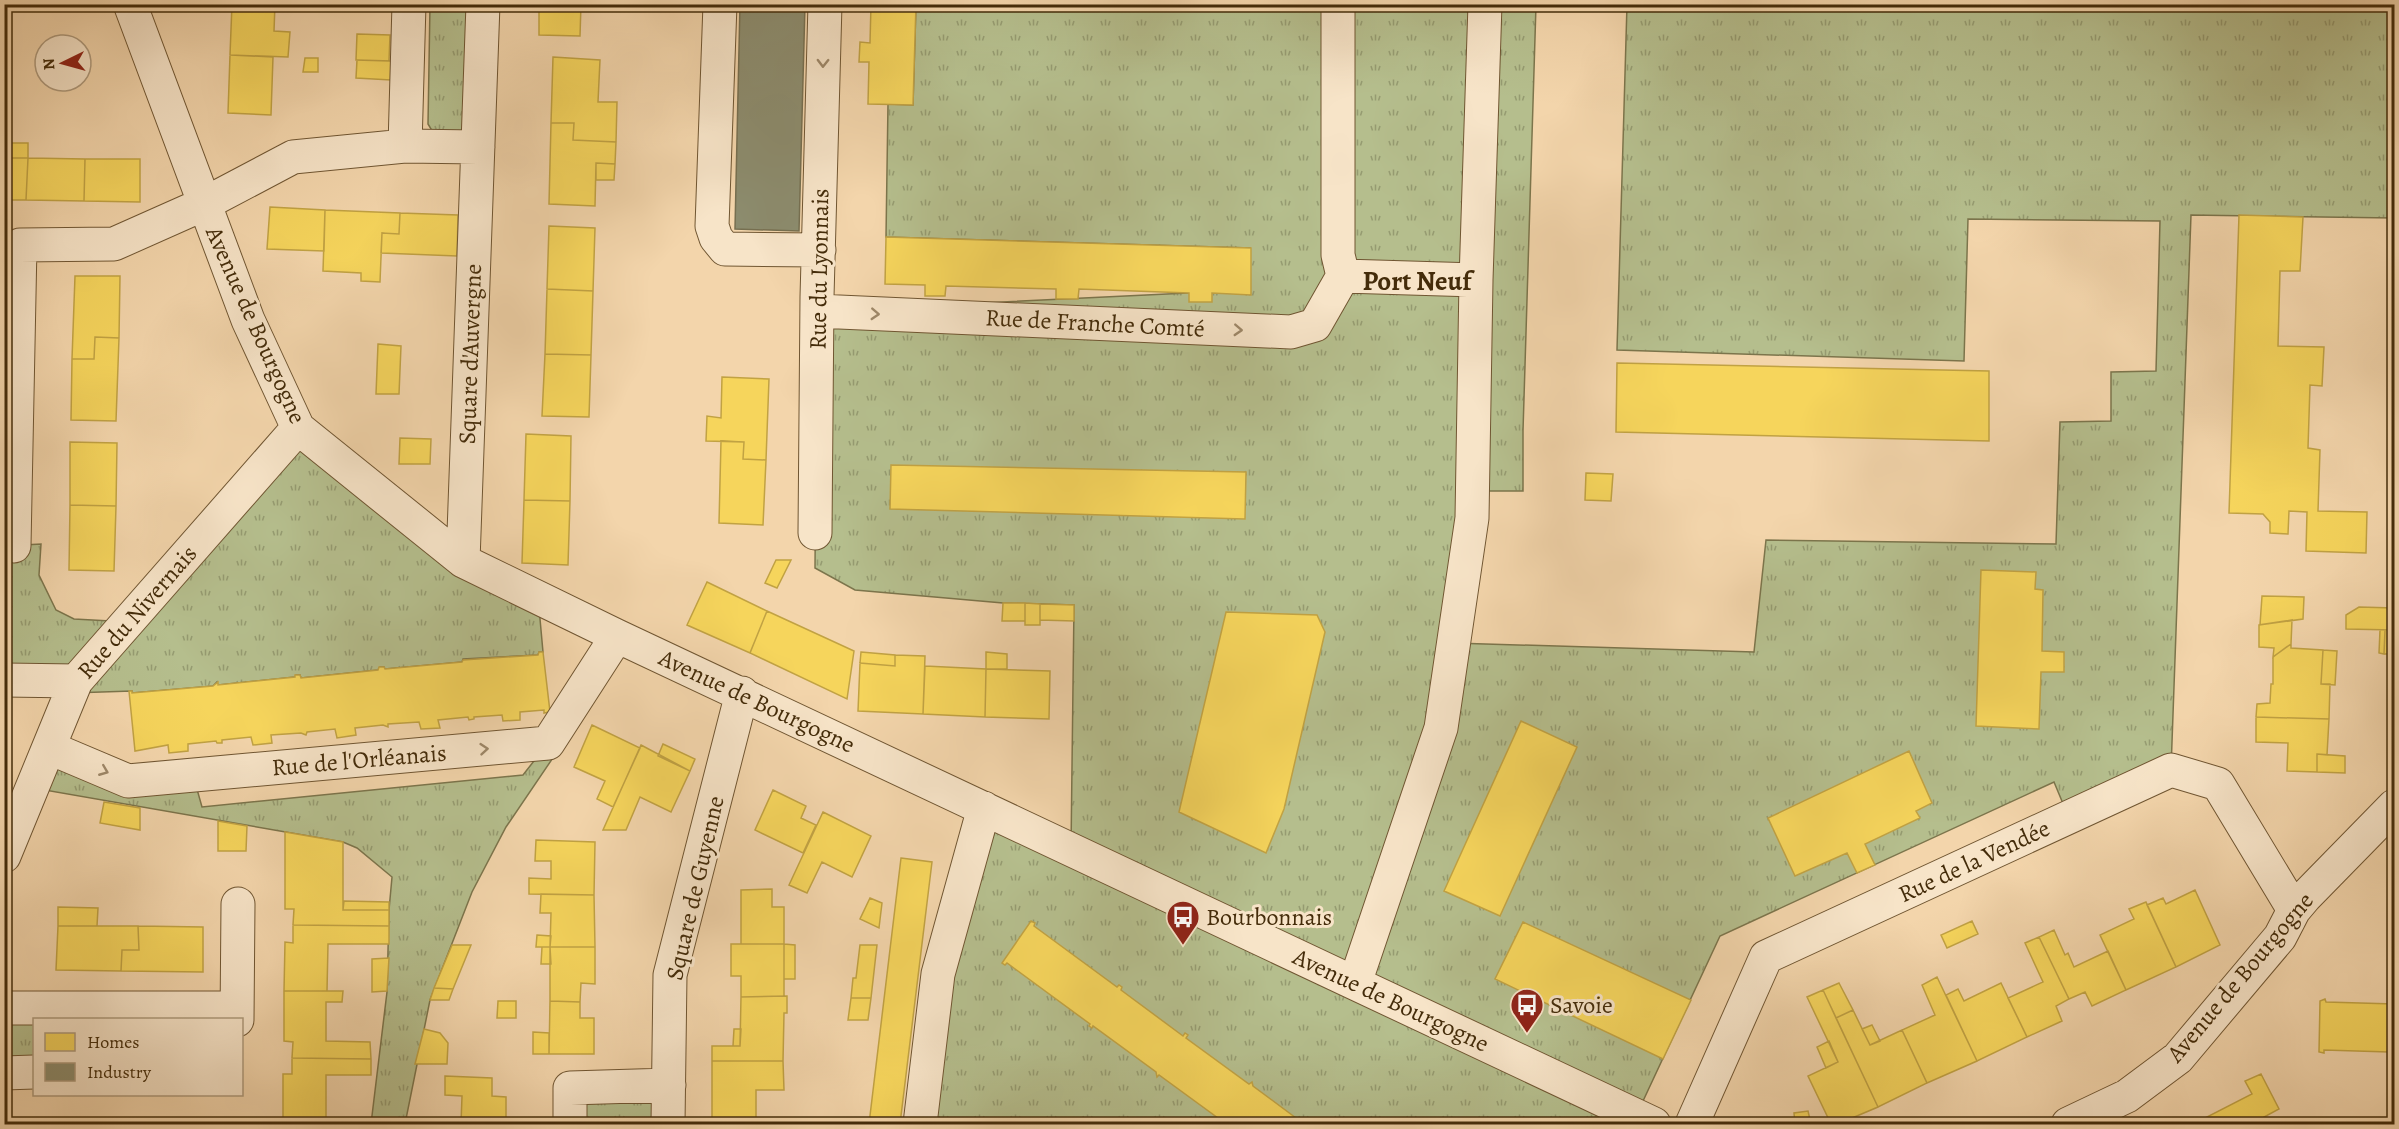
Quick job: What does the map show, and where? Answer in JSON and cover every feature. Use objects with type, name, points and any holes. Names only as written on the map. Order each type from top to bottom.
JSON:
[{"type":"street","name":"Avenue de Bourgogne","points":[[130,4],[248,320],[298,428],[463,561],[617,636],[1654,1125]]},
{"type":"street","points":[[405,146],[409,4]]},
{"type":"street","name":"Square d'Auvergne","points":[[463,561],[483,4]]},
{"type":"street","points":[[720,4],[712,226],[716,238],[725,249],[819,250]]},
{"type":"street","name":"Rue du Lyonnais","points":[[815,533],[817,311],[825,4]]},
{"type":"street","points":[[1338,4],[1338,255],[1343,276],[1476,280]]},
{"type":"street","points":[[1355,983],[1440,728],[1472,518],[1476,280],[1485,4]]},
{"type":"street","points":[[14,546],[12,244],[114,244],[204,204],[293,157],[405,146],[478,147]]},
{"type":"street","name":"Rue de Franche Comté","points":[[817,311],[1291,332],[1315,325],[1343,276]]},
{"type":"street","name":"Rue du Nivernais","points":[[4,856],[76,681],[298,428]]},
{"type":"street","name":"Rue de l'Orléanais","points":[[50,748],[128,781],[548,743],[617,636]]},
{"type":"street","points":[[4,680],[76,681]]},
{"type":"street","name":"Square de Guyenne","points":[[668,1125],[670,975],[742,693]]},
{"type":"street","name":"Rue de la Vendée","points":[[1692,1125],[1766,957],[2171,770],[2218,784],[2294,910]]},
{"type":"street","name":"Avenue de Bourgogne","points":[[2068,1125],[2127,1096],[2178,1058],[2280,938],[2294,910],[2394,806]]},
{"type":"street","points":[[920,1125],[938,974],[984,808]]},
{"type":"street","points":[[4,1008],[237,1014],[238,904]]},
{"type":"street","points":[[4,1073],[33,1072]]},
{"type":"street","points":[[570,1125],[570,1088],[669,1085]]},
{"type":"green space","points":[[430,5],[471,5],[468,121],[459,134],[437,139],[428,124]]},
{"type":"green space","points":[[916,5],[1536,5],[1523,491],[1473,491],[1453,643],[1754,652],[1766,540],[2056,544],[2060,422],[2111,421],[2111,372],[2156,371],[2160,221],[1968,219],[1964,361],[1617,350],[1627,5],[2394,5],[2394,218],[2191,215],[2171,770],[2069,818],[2054,782],[1720,936],[1636,1116],[1654,1124],[920,1124],[984,808],[1071,848],[1074,605],[1003,603],[855,590],[815,568],[817,311],[1250,290],[1250,248],[886,237],[888,104],[913,105]]},
{"type":"green space","points":[[298,428],[538,597],[543,652],[539,652],[538,655],[463,659],[462,662],[385,669],[380,667],[378,670],[301,678],[300,675],[296,675],[295,677],[218,685],[217,682],[213,686],[132,693],[132,691],[71,693],[5,680],[4,546],[41,544],[39,575],[56,610],[74,619],[129,622]]},
{"type":"green space","points":[[548,743],[563,743],[506,827],[472,892],[430,1000],[405,1124],[371,1124],[387,992],[392,877],[357,848],[343,842],[33,788],[50,748],[128,781],[193,775],[202,807],[523,775]]},
{"type":"green space","points":[[4,1008],[33,1020],[33,1072],[5,1073]]},
{"type":"green space","points":[[669,1085],[668,1124],[570,1124],[570,1088]]},
{"type":"building: Homes","points":[[232,4],[275,4],[274,31],[290,32],[288,57],[230,55]]},
{"type":"building: Homes","points":[[539,4],[581,4],[580,36],[539,35]]},
{"type":"building: Homes","points":[[871,4],[916,4],[913,105],[868,104],[869,62],[859,62],[860,42],[870,43]]},
{"type":"building: Homes","points":[[357,34],[390,35],[389,61],[356,60]]},
{"type":"building: Homes","points":[[230,55],[273,57],[271,115],[228,113]]},
{"type":"building: Homes","points":[[553,57],[600,60],[598,102],[617,102],[616,142],[573,140],[574,123],[551,123]]},
{"type":"building: Homes","points":[[305,58],[318,58],[318,72],[303,72]]},
{"type":"building: Homes","points":[[357,60],[391,61],[391,80],[356,78]]},
{"type":"building: Homes","points":[[551,123],[574,123],[573,140],[616,142],[615,164],[596,163],[595,206],[549,204]]},
{"type":"building: Homes","points":[[6,143],[28,143],[28,158],[6,158]]},
{"type":"building: Homes","points":[[4,158],[28,158],[26,200],[4,200]]},
{"type":"building: Homes","points":[[28,158],[85,159],[84,201],[26,200]]},
{"type":"building: Homes","points":[[85,159],[140,159],[140,202],[84,201]]},
{"type":"building: Homes","points":[[596,163],[615,164],[614,180],[596,180]]},
{"type":"building: Homes","points":[[270,207],[325,210],[324,251],[267,249]]},
{"type":"building: Homes","points":[[325,210],[400,213],[399,234],[382,233],[380,282],[361,281],[361,273],[323,271]]},
{"type":"building: Homes","points":[[400,213],[458,215],[457,256],[381,253],[382,233],[399,234]]},
{"type":"building: Homes","points":[[2239,215],[2303,217],[2300,271],[2280,271],[2278,346],[2324,347],[2322,386],[2310,385],[2308,448],[2320,450],[2318,511],[2367,512],[2366,553],[2306,551],[2307,512],[2289,511],[2288,534],[2270,533],[2270,522],[2263,514],[2229,513]]},
{"type":"building: Homes","points":[[549,226],[595,228],[593,291],[547,289]]},
{"type":"building: Homes","points":[[886,237],[1251,248],[1251,295],[1212,293],[1212,302],[1189,302],[1189,293],[1079,289],[1078,299],[1056,299],[1056,289],[946,286],[945,296],[925,296],[925,285],[885,284]]},
{"type":"building: Homes","points":[[75,276],[120,276],[119,338],[95,337],[94,359],[72,359]]},
{"type":"building: Homes","points":[[547,289],[593,291],[591,355],[545,354]]},
{"type":"building: Homes","points":[[95,337],[119,338],[116,421],[71,420],[72,359],[94,359]]},
{"type":"building: Homes","points":[[378,344],[401,346],[399,394],[376,394]]},
{"type":"building: Homes","points":[[545,354],[591,355],[589,417],[542,416]]},
{"type":"building: Homes","points":[[1617,363],[1989,371],[1989,441],[1616,432]]},
{"type":"building: Homes","points":[[722,377],[769,379],[766,460],[743,459],[744,442],[706,441],[707,416],[721,418]]},
{"type":"building: Homes","points":[[526,434],[571,436],[570,501],[524,500]]},
{"type":"building: Homes","points":[[400,438],[431,439],[430,464],[399,464]]},
{"type":"building: Homes","points":[[721,441],[744,442],[743,459],[766,460],[763,525],[719,523]]},
{"type":"building: Homes","points":[[70,442],[117,443],[116,506],[70,505]]},
{"type":"building: Homes","points":[[891,465],[1246,472],[1245,519],[890,509]]},
{"type":"building: Homes","points":[[1586,473],[1613,474],[1611,501],[1585,500]]},
{"type":"building: Homes","points":[[524,500],[570,501],[568,565],[522,563]]},
{"type":"building: Homes","points":[[70,505],[116,506],[114,571],[69,570]]},
{"type":"building: Homes","points":[[776,560],[791,560],[777,588],[765,583]]},
{"type":"building: Homes","points":[[1981,570],[2036,572],[2035,589],[2043,590],[2042,651],[2064,652],[2064,672],[2041,672],[2039,729],[1976,726]]},
{"type":"building: Homes","points":[[707,582],[767,611],[750,653],[687,625]]},
{"type":"building: Homes","points":[[2262,596],[2304,597],[2303,619],[2260,625]]},
{"type":"building: Homes","points":[[1003,603],[1025,603],[1025,621],[1002,621]]},
{"type":"building: Homes","points":[[1025,603],[1040,604],[1040,625],[1025,625]]},
{"type":"building: Homes","points":[[1040,604],[1074,605],[1074,621],[1040,620]]},
{"type":"building: Homes","points":[[2359,607],[2394,608],[2394,630],[2346,629],[2346,615]]},
{"type":"building: Homes","points":[[767,611],[854,651],[847,699],[750,653]]},
{"type":"building: Homes","points":[[1226,612],[1317,615],[1325,632],[1284,809],[1266,853],[1179,812]]},
{"type":"building: Homes","points":[[2292,620],[2291,644],[2273,657],[2274,648],[2259,647],[2259,625]]},
{"type":"building: Homes","points":[[2380,630],[2385,630],[2384,654],[2379,653]]},
{"type":"building: Homes","points":[[2385,630],[2394,630],[2394,654],[2384,654]]},
{"type":"building: Homes","points":[[2291,644],[2291,648],[2323,650],[2321,684],[2330,684],[2329,719],[2256,717],[2257,704],[2270,703],[2273,657]]},
{"type":"building: Homes","points":[[2323,650],[2337,651],[2335,685],[2321,684]]},
{"type":"building: Homes","points":[[539,652],[543,652],[550,712],[544,713],[544,710],[520,712],[520,720],[503,721],[502,715],[474,717],[469,720],[468,717],[438,720],[440,728],[421,729],[419,722],[388,724],[388,727],[383,725],[355,728],[356,735],[337,738],[335,729],[307,732],[306,735],[301,733],[271,735],[272,743],[253,745],[251,737],[222,740],[222,743],[216,741],[188,744],[188,751],[169,753],[168,745],[135,751],[129,691],[132,693],[213,686],[218,682],[218,685],[295,677],[295,675],[300,675],[301,678],[378,670],[379,667],[385,669],[462,662],[463,660],[538,655]]},
{"type":"building: Homes","points":[[861,652],[895,655],[895,666],[860,663]]},
{"type":"building: Homes","points":[[986,652],[1007,654],[1007,669],[986,669]]},
{"type":"building: Homes","points":[[895,655],[925,656],[923,714],[858,711],[860,663],[895,666]]},
{"type":"building: Homes","points":[[925,666],[986,669],[985,717],[923,714]]},
{"type":"building: Homes","points":[[986,669],[1050,671],[1049,719],[985,717]]},
{"type":"building: Homes","points":[[2256,717],[2329,719],[2327,755],[2317,754],[2317,772],[2287,771],[2288,743],[2256,742]]},
{"type":"building: Homes","points":[[1521,721],[1577,747],[1500,916],[1444,891]]},
{"type":"building: Homes","points":[[592,725],[640,748],[613,807],[597,799],[605,781],[574,767]]},
{"type":"building: Homes","points":[[663,744],[695,759],[690,771],[658,756]]},
{"type":"building: Homes","points":[[641,745],[690,771],[671,812],[640,797],[626,830],[603,830]]},
{"type":"building: Homes","points":[[1909,751],[1932,803],[1916,811],[1920,818],[1865,844],[1875,865],[1857,873],[1847,853],[1795,876],[1768,818]]},
{"type":"building: Homes","points":[[2317,754],[2345,756],[2345,773],[2317,772]]},
{"type":"building: Homes","points":[[773,790],[806,806],[801,818],[816,825],[803,853],[755,830]]},
{"type":"building: Homes","points":[[104,802],[140,808],[140,830],[100,823]]},
{"type":"building: Homes","points":[[823,812],[871,836],[852,877],[822,862],[807,893],[789,885]]},
{"type":"building: Homes","points":[[218,821],[247,826],[246,851],[218,851]]},
{"type":"building: Homes","points":[[285,832],[343,842],[343,910],[389,910],[389,926],[293,925],[294,909],[285,909]]},
{"type":"building: Homes","points":[[536,840],[595,842],[594,895],[529,894],[529,878],[551,879],[551,861],[535,861]]},
{"type":"building: Homes","points":[[901,858],[932,862],[900,1124],[869,1124]]},
{"type":"building: Homes","points":[[772,889],[772,907],[784,907],[784,944],[741,944],[741,890]]},
{"type":"building: Homes","points":[[2195,890],[2220,945],[2176,967],[2147,905],[2163,898],[2166,904]]},
{"type":"building: Homes","points":[[541,894],[594,895],[595,947],[550,947],[551,913],[540,913]]},
{"type":"building: Homes","points":[[870,898],[882,903],[879,928],[860,919]]},
{"type":"building: Homes","points":[[344,901],[389,902],[389,910],[343,910]]},
{"type":"building: Homes","points":[[2146,902],[2176,967],[2126,990],[2100,935],[2134,919],[2129,909]]},
{"type":"building: Homes","points":[[58,907],[98,908],[97,926],[58,926]]},
{"type":"building: Homes","points":[[1031,921],[1035,923],[1034,926],[1117,987],[1119,985],[1122,987],[1121,990],[1183,1036],[1185,1033],[1188,1035],[1186,1038],[1249,1084],[1252,1082],[1253,1086],[1304,1124],[1223,1124],[1222,1121],[1159,1075],[1157,1077],[1156,1072],[1093,1026],[1092,1028],[1089,1026],[1090,1024],[1007,963],[1005,965],[1002,963]]},
{"type":"building: Homes","points":[[1972,921],[1978,934],[1947,948],[1941,935]]},
{"type":"building: Homes","points":[[1523,922],[1691,1000],[1663,1059],[1495,979]]},
{"type":"building: Homes","points":[[293,925],[389,926],[389,944],[328,944],[327,991],[284,991],[285,942],[293,943]]},
{"type":"building: Homes","points":[[58,926],[138,926],[139,950],[122,950],[121,971],[56,970]]},
{"type":"building: Homes","points":[[138,926],[203,927],[203,972],[121,971],[122,950],[139,950]]},
{"type":"building: Homes","points":[[2054,930],[2065,955],[2068,953],[2074,967],[2108,951],[2126,990],[2092,1006],[2085,992],[2069,999],[2039,937]]},
{"type":"building: Homes","points":[[537,935],[551,936],[550,947],[536,947]]},
{"type":"building: Homes","points":[[2039,937],[2069,999],[2056,1006],[2062,1021],[2027,1037],[2008,998],[2043,982],[2025,943]]},
{"type":"building: Homes","points":[[731,944],[784,944],[784,996],[741,997],[741,976],[731,976]]},
{"type":"building: Homes","points":[[784,944],[795,945],[795,979],[784,979]]},
{"type":"building: Homes","points":[[452,945],[471,945],[453,989],[434,988]]},
{"type":"building: Homes","points":[[860,945],[877,945],[871,998],[851,998]]},
{"type":"building: Homes","points":[[542,947],[550,947],[551,964],[541,964]]},
{"type":"building: Homes","points":[[550,947],[595,947],[595,984],[581,983],[580,1002],[550,1001]]},
{"type":"building: Homes","points":[[389,958],[387,991],[372,992],[372,959]]},
{"type":"building: Homes","points":[[1937,977],[1977,1061],[1927,1083],[1902,1030],[1935,1015],[1922,985]]},
{"type":"building: Homes","points":[[1839,983],[1853,1010],[1836,1018],[1823,990]]},
{"type":"building: Homes","points":[[2001,983],[2027,1037],[1977,1061],[1946,995],[1958,989],[1964,1001]]},
{"type":"building: Homes","points":[[434,988],[453,989],[449,1000],[430,1000]]},
{"type":"building: Homes","points":[[1823,990],[1878,1107],[1838,1124],[1831,1124],[1808,1076],[1838,1062],[1807,997]]},
{"type":"building: Homes","points":[[284,991],[343,991],[342,1002],[326,1002],[326,1041],[370,1042],[371,1059],[292,1058],[293,1042],[284,1041]]},
{"type":"building: Homes","points":[[787,996],[787,1013],[784,1013],[783,1061],[712,1061],[712,1046],[740,1046],[741,997]]},
{"type":"building: Homes","points":[[851,998],[871,998],[868,1020],[848,1020]]},
{"type":"building: Homes","points":[[2325,999],[2326,1002],[2394,1004],[2394,1060],[2389,1060],[2389,1052],[2324,1050],[2324,1053],[2319,1052],[2320,1001]]},
{"type":"building: Homes","points":[[498,1001],[516,1001],[516,1018],[497,1018]]},
{"type":"building: Homes","points":[[550,1001],[580,1002],[580,1018],[594,1018],[594,1054],[549,1054]]},
{"type":"building: Homes","points":[[1853,1010],[1870,1045],[1902,1030],[1927,1083],[1878,1107],[1836,1018]]},
{"type":"building: Homes","points":[[1872,1025],[1880,1041],[1870,1045],[1862,1029]]},
{"type":"building: Homes","points":[[424,1029],[440,1033],[448,1043],[447,1064],[415,1064]]},
{"type":"building: Homes","points":[[734,1029],[741,1029],[740,1046],[733,1046]]},
{"type":"building: Homes","points":[[533,1032],[549,1033],[549,1054],[533,1054]]},
{"type":"building: Homes","points":[[1829,1041],[1838,1062],[1826,1068],[1817,1047]]},
{"type":"building: Homes","points":[[292,1058],[371,1059],[371,1075],[326,1075],[326,1124],[283,1124],[283,1074],[292,1074]]},
{"type":"building: Homes","points":[[712,1061],[783,1061],[784,1090],[756,1090],[756,1124],[712,1124]]},
{"type":"building: Homes","points":[[2261,1074],[2279,1109],[2264,1117],[2268,1124],[2203,1124],[2201,1120],[2252,1094],[2245,1081]]},
{"type":"building: Homes","points":[[445,1076],[492,1078],[492,1096],[506,1097],[506,1124],[461,1124],[462,1096],[445,1095]]},
{"type":"building: Homes","points":[[1808,1111],[1811,1124],[1795,1124],[1794,1113]]},
{"type":"building: Homes","points":[[4,1121],[66,1121],[66,1124],[4,1124]]},
{"type":"building: Homes","points":[[66,1121],[128,1121],[128,1124],[66,1124]]},
{"type":"building: Homes","points":[[128,1121],[194,1122],[194,1124],[128,1124]]},
{"type":"building: Homes","points":[[194,1122],[254,1123],[254,1124],[194,1124]]},
{"type":"building: Industry","points":[[740,4],[805,4],[799,231],[735,229]]},
{"type":"place","name":"Bourbonnais","points":[[1183,946]]},
{"type":"place","name":"Savoie","points":[[1527,1034]]},
{"type":"district","name":"Port Neuf","points":[[1417,281]]}]
